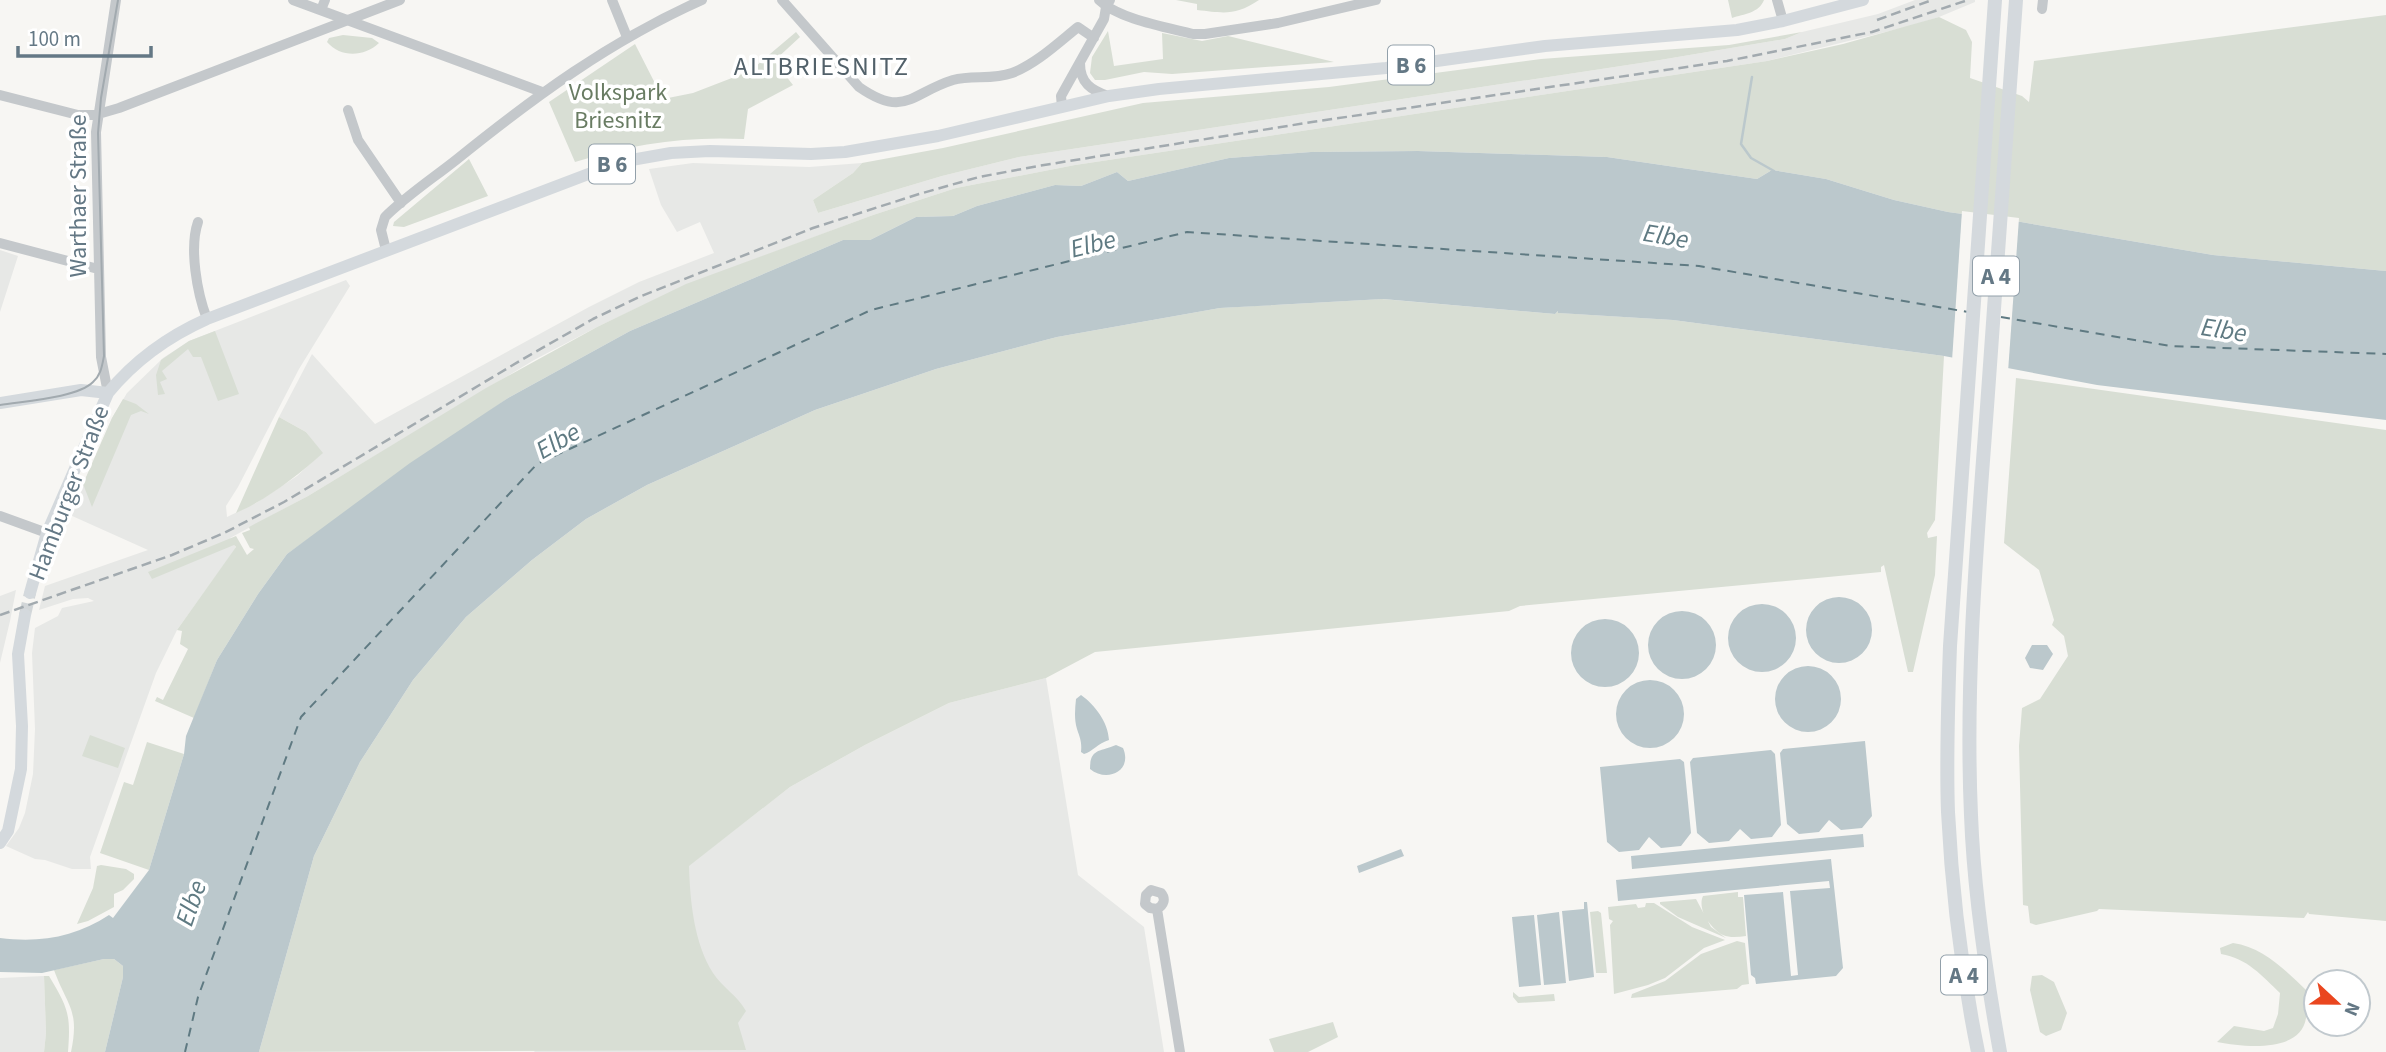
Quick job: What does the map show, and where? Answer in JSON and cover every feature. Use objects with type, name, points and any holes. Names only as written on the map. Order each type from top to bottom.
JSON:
[{"type":"highway","name":"A 4","points":[[1978,1052],[1957,921],[1948,813],[1950,660],[1995,0]]},
{"type":"highway","name":"A 4","points":[[2000,1052],[1977,894],[1970,816],[1969,745],[1977,551],[2016,0]]},
{"type":"main road","name":"B 6","points":[[108,393],[151,351],[182,330],[207,318],[620,162],[671,153],[710,151],[811,154],[845,152],[938,136],[1109,96],[1176,86],[1386,68],[1545,46],[1710,33],[1783,22],[1863,0]]},
{"type":"main road","points":[[0,403],[80,390],[108,393]]},
{"type":"main road","name":"Hamburger Straße","points":[[30,593],[47,533],[108,393]]},
{"type":"main road","points":[[0,843],[8,831],[19,780],[22,750],[18,654],[25,615]]},
{"type":"main road","points":[[0,820],[11,811]]},
{"type":"street","name":"Warthaer Straße","points":[[108,393],[102,368],[98,269],[97,115],[116,0]]},
{"type":"street","points":[[293,0],[323,5],[349,21],[542,92]]},
{"type":"street","points":[[0,95],[78,115],[97,115],[349,21],[383,3],[400,0]]},
{"type":"street","points":[[612,0],[628,37]]},
{"type":"street","points":[[386,250],[382,223],[401,203],[542,92],[628,37],[663,17],[702,0]]},
{"type":"street","points":[[782,0],[859,87],[872,96],[900,103],[911,101],[954,80],[1011,74],[1078,27],[1094,38]]},
{"type":"street","points":[[1062,107],[1061,96],[1104,19],[1105,2],[1157,24],[1193,34],[1278,23],[1376,0]]},
{"type":"street","points":[[1777,0],[1783,22]]},
{"type":"street","points":[[1080,62],[1080,75],[1084,82],[1097,92],[1109,96]]},
{"type":"street","points":[[348,110],[358,140],[401,203]]},
{"type":"street","points":[[198,222],[193,236],[194,248],[203,309],[207,318]]},
{"type":"street","points":[[0,243],[98,269]]},
{"type":"street","points":[[0,516],[47,533]]},
{"type":"street","points":[[1157,909],[1180,1052]]},
{"type":"shaded area","points":[[1915,0],[1975,2],[1910,26],[1767,61],[1075,165],[956,188],[873,215],[686,285],[534,360],[308,496],[230,538],[236,548],[177,630],[156,673],[90,857],[91,869],[72,869],[35,859],[6,846],[19,828],[25,813],[33,774],[35,729],[32,653],[35,628],[58,616],[62,608],[94,601],[88,598],[73,599],[39,610],[45,586],[148,550],[70,515],[112,418],[127,393],[163,358],[189,341],[346,280],[350,286],[299,369],[226,506],[227,517],[256,503],[297,476],[322,453],[306,432],[279,417],[312,354],[375,424],[589,307],[639,282],[714,253],[700,222],[677,232],[661,205],[649,169],[693,163],[809,167],[862,163],[853,173],[813,200],[818,213],[942,176],[1019,157],[1785,39],[1802,32],[1878,14]]},
{"type":"shaded area","points":[[0,250],[18,256],[0,312]]},
{"type":"shaded area","points":[[16,590],[10,621],[0,663],[0,596]]},
{"type":"shaded area","points":[[1046,678],[1078,875],[1144,927],[1164,1052],[534,1052],[688,866],[790,787],[865,745],[949,703]]},
{"type":"shaded area","points":[[44,976],[44,1052],[0,1052],[0,978]]},
{"type":"green space","points":[[1176,0],[1259,0],[1243,9],[1222,12],[1197,10],[1197,4]]},
{"type":"green space","points":[[1728,0],[1764,0],[1755,10],[1732,18]]},
{"type":"green space","points":[[2386,15],[2386,271],[2213,255],[1948,212],[1894,200],[1826,179],[1772,170],[1757,179],[1607,157],[1418,151],[1311,152],[1229,158],[1128,181],[1117,172],[1081,186],[1055,185],[977,206],[953,216],[916,217],[870,240],[843,240],[630,331],[508,398],[287,554],[258,594],[217,660],[194,718],[155,701],[157,697],[163,700],[188,649],[180,644],[182,631],[177,630],[236,547],[234,545],[152,579],[148,572],[236,536],[247,555],[254,549],[250,548],[242,533],[250,530],[249,527],[308,496],[486,388],[597,327],[686,284],[873,215],[956,188],[1075,165],[1767,61],[1843,44],[1939,17],[1966,30],[1972,42],[1970,78],[2022,96],[2029,102],[2034,61]]},
{"type":"green space","points":[[1108,31],[1114,66],[1163,59],[1162,33],[1202,41],[1228,36],[1334,62],[1172,74],[1144,72],[1095,80],[1090,73],[1092,57]]},
{"type":"green space","name":"Volkspark Briesnitz","points":[[796,32],[800,37],[774,61],[793,85],[748,109],[744,139],[658,143],[617,150],[575,162],[549,102],[635,44],[663,99],[693,93],[750,71]]},
{"type":"green space","points":[[1802,32],[1785,39],[1654,61],[1019,157],[942,176],[818,213],[813,200],[853,173],[862,163],[943,148],[1143,103],[1329,87],[1541,59],[1729,45]]},
{"type":"green space","points":[[343,35],[372,38],[379,43],[367,51],[353,54],[339,51],[327,42],[329,38]]},
{"type":"green space","points":[[469,159],[488,196],[404,227],[393,226],[394,222]]},
{"type":"green space","points":[[1382,299],[1555,314],[1558,311],[1673,320],[1944,356],[1935,520],[1927,533],[1928,538],[1937,536],[1935,575],[1913,672],[1908,672],[1884,565],[1881,572],[1520,606],[1509,611],[1095,652],[1046,678],[949,703],[865,745],[790,787],[689,866],[692,907],[701,949],[713,973],[746,1011],[738,1023],[746,1050],[259,1052],[314,856],[360,762],[413,680],[466,617],[532,560],[586,519],[647,485],[815,410],[936,369],[1057,337],[1220,308]]},
{"type":"green space","points":[[215,331],[239,394],[218,401],[201,357],[193,357],[188,349],[162,371],[167,379],[160,382],[165,394],[158,395],[156,375],[161,360],[189,341]]},
{"type":"green space","points":[[2016,378],[2386,430],[2386,921],[2308,912],[2304,918],[2099,909],[2036,925],[2030,923],[2028,906],[2023,905],[2019,746],[2022,708],[2040,699],[2068,656],[2064,636],[2052,625],[2054,620],[2039,570],[2004,543]]},
{"type":"green space","points":[[123,399],[136,404],[149,414],[141,411],[131,415],[92,507],[83,484]]},
{"type":"green space","points":[[279,417],[306,432],[323,453],[282,486],[236,513]]},
{"type":"green space","points":[[90,735],[125,748],[118,768],[82,756]]},
{"type":"green space","points":[[147,742],[184,754],[149,870],[100,853],[124,782],[133,785]]},
{"type":"green space","points":[[97,866],[126,869],[134,874],[134,879],[123,890],[114,894],[114,907],[77,924],[93,888]]},
{"type":"green space","points":[[1738,892],[1738,897],[1743,897],[1746,936],[1726,936],[1718,932],[1706,918],[1702,907],[1703,896]]},
{"type":"green space","points":[[1696,899],[1711,927],[1726,938],[1678,917],[1660,904]]},
{"type":"green space","points":[[1646,903],[1654,903],[1692,927],[1725,940],[1704,948],[1665,978],[1614,994],[1610,925],[1613,921],[1609,919],[1608,907],[1636,904],[1638,908],[1645,907]]},
{"type":"green space","points":[[1590,912],[1601,913],[1607,973],[1596,973]]},
{"type":"green space","points":[[1737,941],[1745,943],[1749,984],[1737,989],[1631,998],[1632,994],[1665,981],[1701,954]]},
{"type":"green space","points":[[2233,943],[2254,949],[2282,967],[2302,986],[2302,1029],[2294,1037],[2284,1042],[2257,1046],[2217,1042],[2234,1026],[2264,1031],[2273,1028],[2278,1014],[2280,993],[2239,959],[2221,954],[2220,948]]},
{"type":"green space","points":[[114,959],[123,966],[123,977],[105,1052],[71,1052],[73,1017],[54,970]]},
{"type":"green space","points":[[2042,975],[2054,982],[2067,1013],[2061,1030],[2046,1036],[2040,1032],[2030,990],[2032,976]]},
{"type":"green space","points":[[44,976],[49,976],[67,1012],[68,1052],[44,1052]]},
{"type":"green space","points":[[1513,992],[1519,997],[1554,994],[1555,1001],[1518,1003]]},
{"type":"green space","points":[[1333,1022],[1338,1037],[1308,1052],[1274,1052],[1269,1039]]},
{"type":"water","name":"Elbe","points":[[1418,151],[1607,157],[1757,179],[1772,170],[1826,179],[1894,200],[1948,212],[2213,255],[2386,271],[2386,420],[2097,385],[1944,356],[1673,320],[1558,311],[1555,314],[1383,299],[1220,308],[1057,337],[936,369],[815,410],[647,485],[586,519],[532,560],[466,617],[413,680],[360,762],[314,856],[259,1052],[105,1052],[123,977],[123,966],[114,959],[42,973],[0,972],[0,938],[29,940],[57,937],[84,929],[109,915],[113,918],[149,870],[184,754],[186,736],[217,660],[258,594],[287,554],[410,463],[508,398],[630,331],[843,240],[870,240],[916,217],[953,216],[977,206],[1055,185],[1081,186],[1117,172],[1128,181],[1229,158],[1311,152]]},
{"type":"water","points":[[1832,597],[1846,597],[1858,602],[1867,611],[1872,630],[1870,643],[1863,654],[1846,663],[1832,663],[1820,658],[1811,649],[1806,637],[1806,623],[1811,611],[1820,602]]},
{"type":"water","points":[[1762,604],[1775,607],[1786,614],[1793,625],[1796,638],[1793,651],[1786,662],[1775,669],[1762,672],[1749,669],[1738,662],[1731,651],[1728,638],[1731,625],[1738,614],[1749,607]]},
{"type":"water","points":[[1682,611],[1695,614],[1706,621],[1713,632],[1716,645],[1713,658],[1706,669],[1695,676],[1682,679],[1669,676],[1658,669],[1651,658],[1648,645],[1651,632],[1658,621],[1669,614]]},
{"type":"water","points":[[1605,619],[1618,622],[1629,629],[1636,640],[1639,653],[1636,666],[1629,677],[1618,684],[1605,687],[1592,684],[1581,677],[1574,666],[1571,653],[1574,640],[1581,629],[1592,622]]},
{"type":"water","points":[[2032,645],[2047,645],[2053,654],[2043,670],[2030,668],[2025,658]]},
{"type":"water","points":[[1801,666],[1815,666],[1827,671],[1836,680],[1841,699],[1839,712],[1832,723],[1815,732],[1801,732],[1789,727],[1780,718],[1775,706],[1775,692],[1780,680],[1789,671]]},
{"type":"water","points":[[1650,680],[1663,683],[1674,690],[1681,701],[1684,714],[1681,727],[1674,738],[1663,745],[1650,748],[1637,745],[1626,738],[1619,727],[1616,714],[1619,701],[1626,690],[1637,683]]},
{"type":"water","points":[[1081,695],[1100,714],[1109,740],[1084,754],[1081,752],[1075,718],[1076,699]]},
{"type":"water","points":[[1865,741],[1872,816],[1862,828],[1841,830],[1829,820],[1819,832],[1799,834],[1787,824],[1780,753],[1783,749]]},
{"type":"water","points":[[1116,745],[1123,748],[1125,756],[1124,763],[1117,772],[1104,775],[1090,769],[1094,754]]},
{"type":"water","points":[[1771,750],[1775,754],[1781,825],[1772,837],[1751,839],[1740,829],[1729,841],[1709,843],[1697,833],[1690,762],[1693,758]]},
{"type":"water","points":[[1680,759],[1684,762],[1691,833],[1681,846],[1661,848],[1649,837],[1639,850],[1619,852],[1607,842],[1600,767]]},
{"type":"water","points":[[1863,834],[1864,847],[1632,869],[1631,856]]},
{"type":"water","points":[[1401,849],[1404,856],[1359,873],[1357,866]]},
{"type":"water","points":[[1831,859],[1843,968],[1836,976],[1756,984],[1751,975],[1744,895],[1783,892],[1791,976],[1798,975],[1790,891],[1830,888],[1829,881],[1618,901],[1616,880]]},
{"type":"water","points":[[1584,902],[1587,902],[1594,977],[1569,981],[1562,911],[1584,909]]},
{"type":"water","points":[[1559,912],[1566,983],[1544,985],[1537,915]]},
{"type":"water","points":[[1534,915],[1541,985],[1519,987],[1512,917]]},
{"type":"pier","points":[[1962,211],[2019,218],[2008,372],[1952,361]]},
{"type":"waterway","points":[[1752,77],[1741,144],[1751,158],[1774,171]]},
{"type":"ferry route","points":[[185,1052],[198,997],[301,717],[537,464],[871,310],[1187,232],[1699,266],[1968,312]]},
{"type":"ferry route","points":[[2001,317],[2170,346],[2386,354]]},
{"type":"tunnel","points":[[25,615],[30,593]]},
{"type":"tram line","points":[[0,405],[75,392],[93,382],[102,367],[104,356],[98,133],[101,98],[118,0]]},
{"type":"railway","points":[[1877,20],[1932,0]]},
{"type":"railway","points":[[0,615],[172,555],[224,533],[284,502],[593,319],[639,297],[813,228],[919,194],[979,177],[1038,166],[1312,122],[1727,61],[1872,32],[1968,0]]},
{"type":"district","name":"ALTBRIESNITZ","points":[[822,66]]}]
